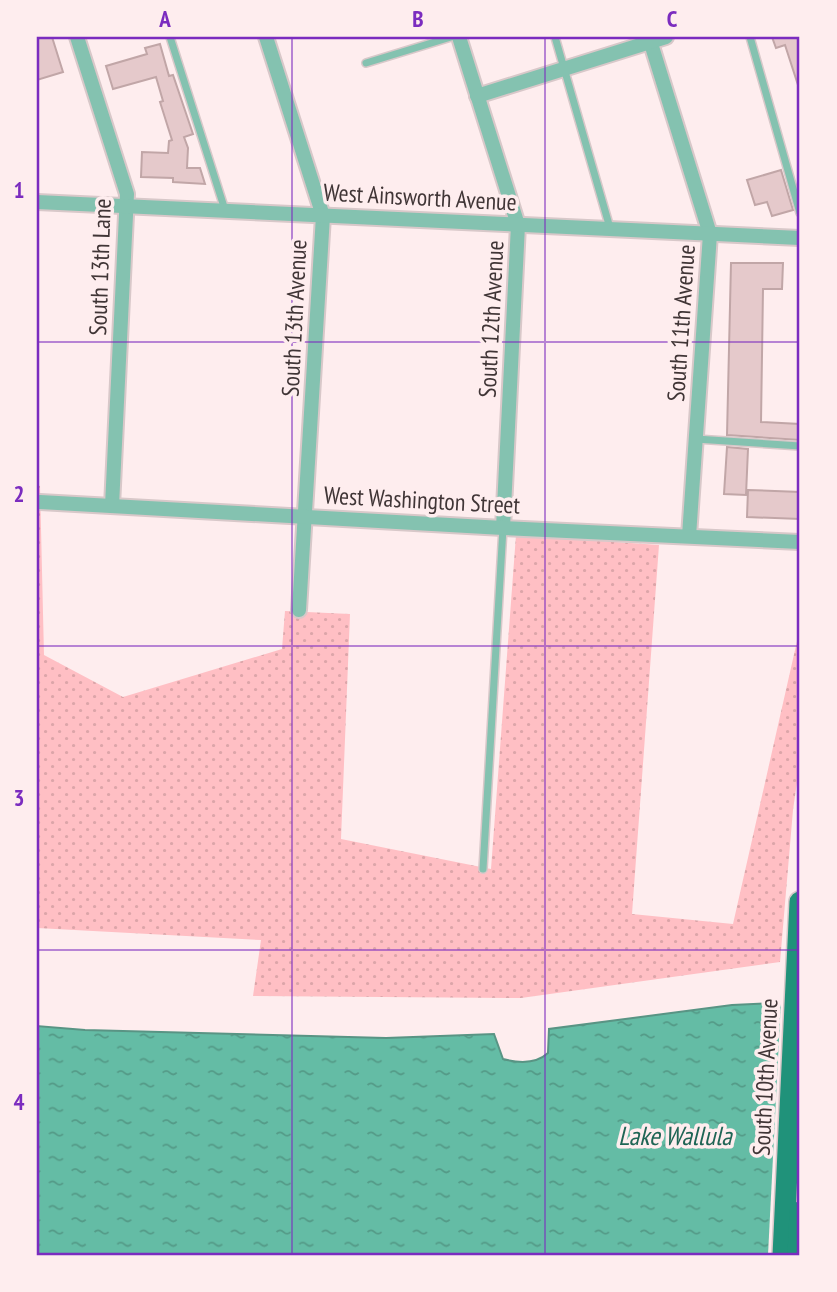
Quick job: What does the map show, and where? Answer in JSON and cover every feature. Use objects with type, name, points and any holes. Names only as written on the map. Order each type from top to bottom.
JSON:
[{"type":"main road","name":"South 10th Avenue","points":[[783,1255],[800,902]]},
{"type":"main road","points":[[798,1255],[800,1212]]},
{"type":"street","name":"South 13th Lane","points":[[77,37],[127,194],[112,506]]},
{"type":"street","name":"South 13th Avenue","points":[[266,37],[323,216],[299,610]]},
{"type":"street","name":"South 12th Avenue","points":[[458,37],[518,225],[503,528]]},
{"type":"street","points":[[477,96],[650,39],[666,37]]},
{"type":"street","name":"South 11th Avenue","points":[[650,39],[710,234],[689,536]]},
{"type":"street","name":"West Ainsworth Avenue","points":[[37,202],[800,238]]},
{"type":"street","name":"West Washington Street","points":[[40,502],[800,542]]},
{"type":"lane","points":[[170,37],[225,210]]},
{"type":"lane","points":[[366,63],[450,37]]},
{"type":"lane","points":[[555,37],[610,229]]},
{"type":"lane","points":[[750,37],[800,213]]},
{"type":"lane","points":[[696,439],[800,446]]},
{"type":"lane","points":[[483,869],[503,528]]},
{"type":"shaded area","points":[[37,485],[40,486],[44,655],[123,697],[282,649],[285,611],[350,614],[341,839],[491,869],[516,535],[659,545],[632,914],[733,924],[800,628],[800,761],[793,810],[780,962],[521,998],[253,996],[261,940],[37,928]]},
{"type":"water","name":"Lake Wallula","points":[[800,1002],[800,1255],[37,1255],[37,1026],[85,1030],[386,1038],[494,1034],[503,1059],[527,1062],[548,1053],[549,1029],[732,1005]]},
{"type":"pier","points":[[800,999],[800,1255],[768,1255],[781,1000]]},
{"type":"building","points":[[37,37],[52,37],[63,72],[37,80]]},
{"type":"building","points":[[772,37],[800,37],[800,85],[785,45],[776,48]]},
{"type":"building","points":[[160,44],[169,76],[173,75],[193,134],[184,137],[188,148],[187,168],[200,168],[205,184],[173,182],[173,178],[141,177],[142,152],[168,153],[169,141],[172,140],[160,102],[163,101],[156,77],[113,89],[106,66],[147,54],[145,48]]},
{"type":"building","points":[[781,170],[793,210],[772,216],[767,202],[755,205],[747,180]]},
{"type":"building","points":[[731,263],[783,263],[782,289],[763,289],[761,422],[800,424],[800,440],[727,435]]},
{"type":"building","points":[[727,447],[748,449],[746,495],[724,494]]},
{"type":"building","points":[[748,490],[800,492],[800,519],[747,517]]}]
